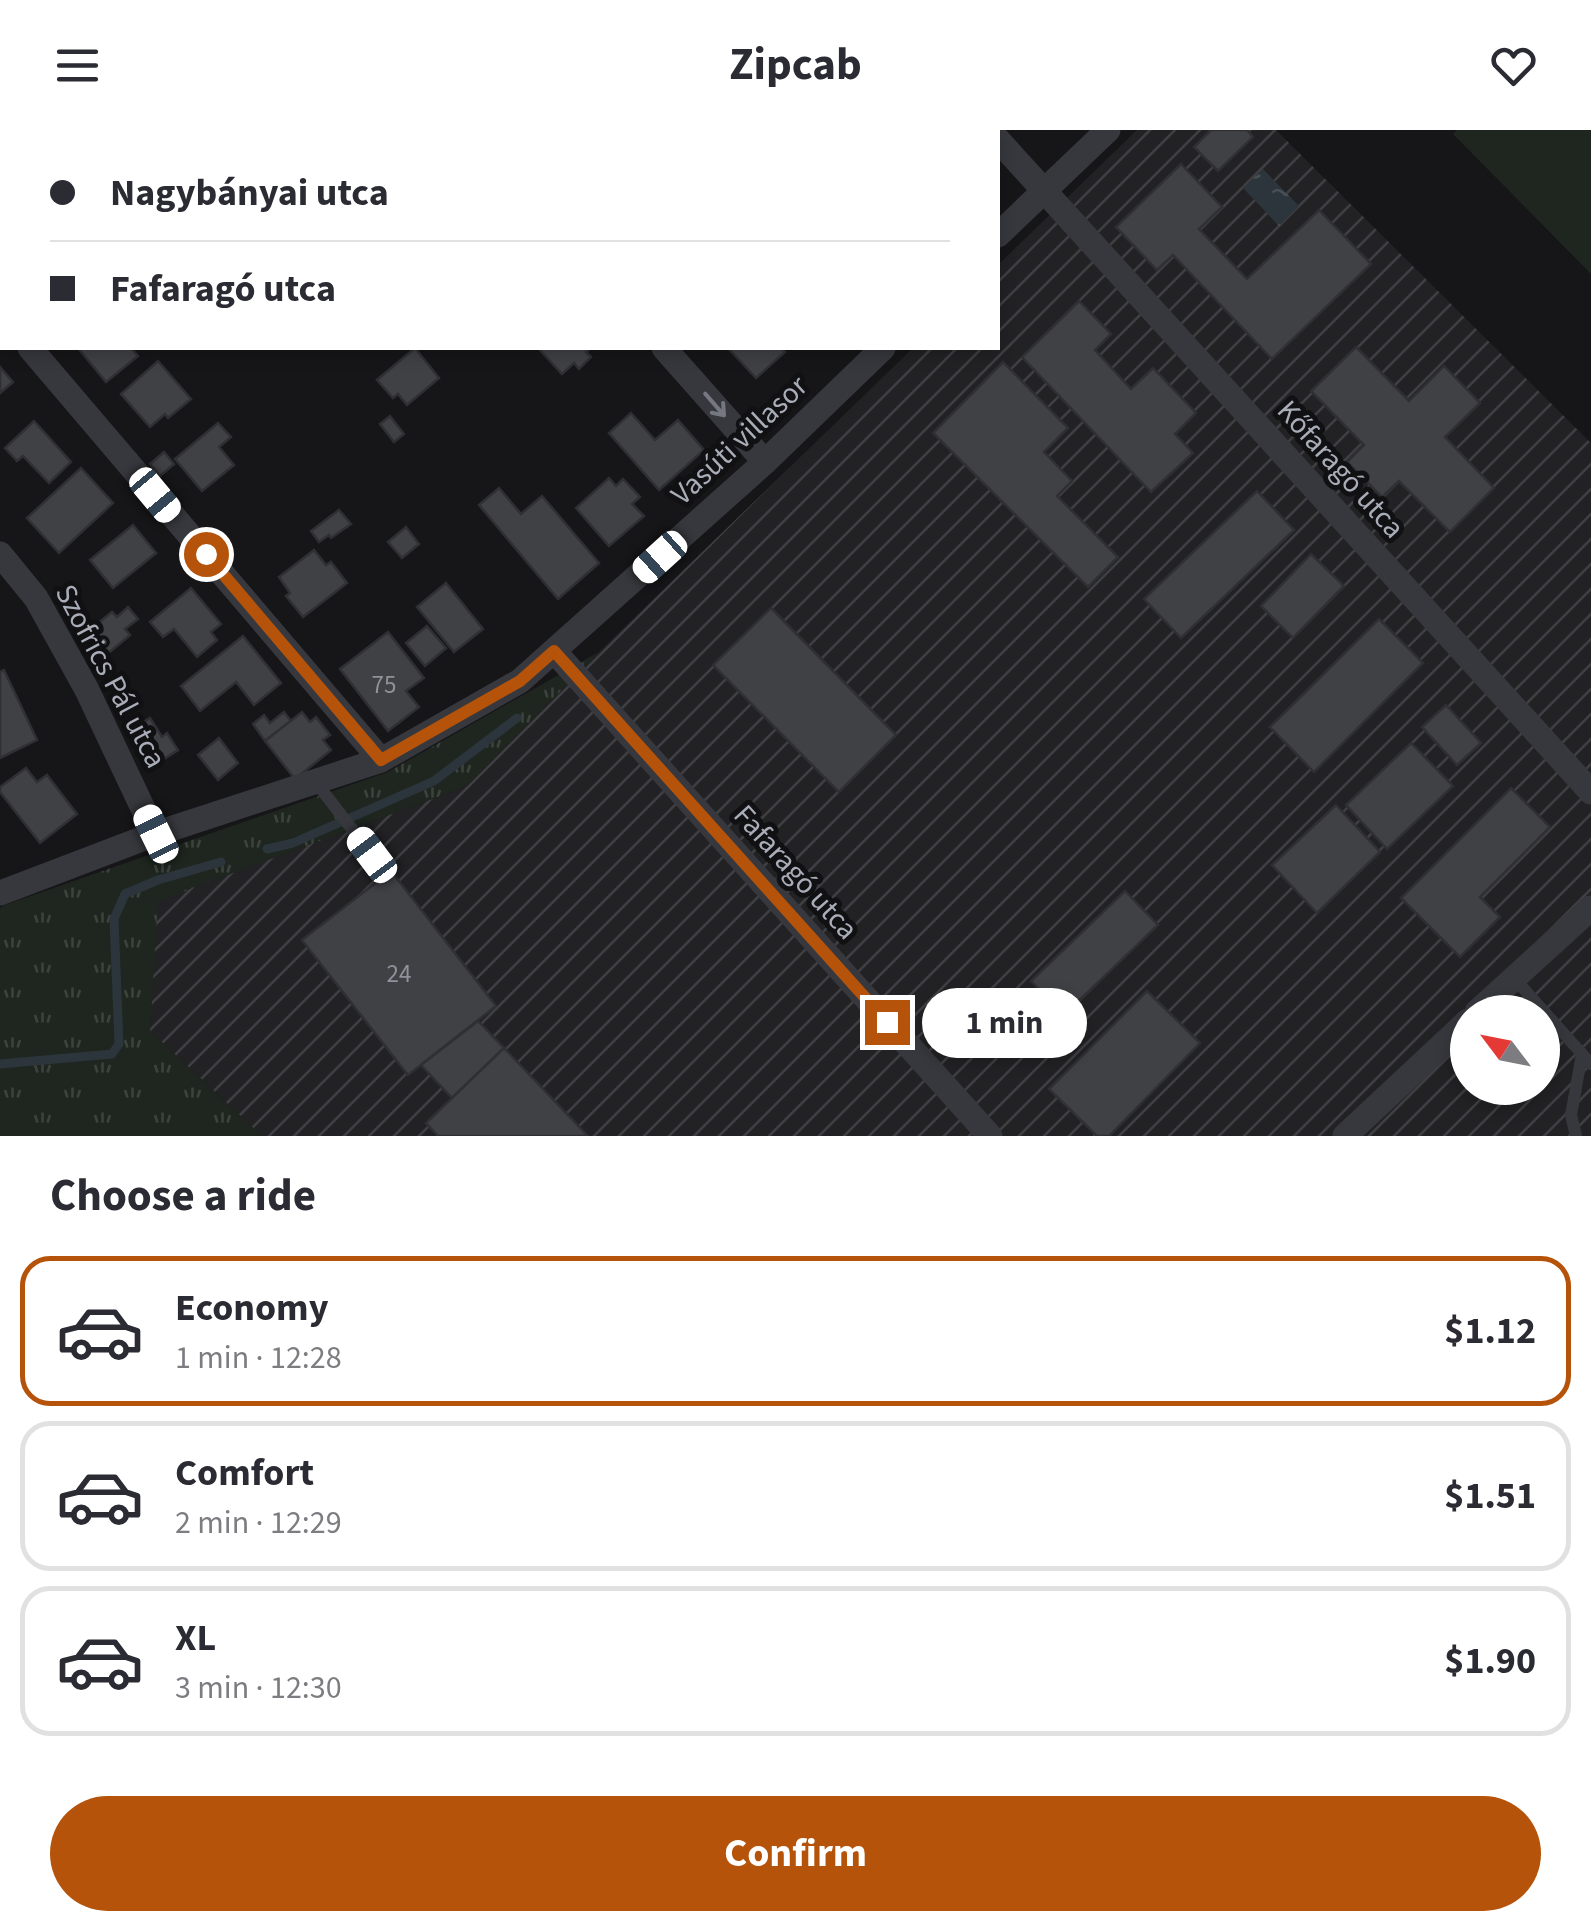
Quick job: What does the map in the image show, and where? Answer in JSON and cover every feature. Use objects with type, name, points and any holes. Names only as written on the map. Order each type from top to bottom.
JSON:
[{"type":"street","points":[[1000,233],[1108,130]]},
{"type":"street","name":"Kőfaragó utca","points":[[1000,142],[1591,792]]},
{"type":"street","points":[[32,350],[381,760]]},
{"type":"street","points":[[666,350],[765,462]]},
{"type":"street","name":"Vasúti villasor","points":[[0,893],[156,834],[381,760],[520,681],[765,462],[880,350]]},
{"type":"street","name":"Szofrics Pál utca","points":[[0,554],[36,598],[87,690],[156,834]]},
{"type":"street","name":"Fafaragó utca","points":[[554,651],[990,1136]]},
{"type":"street","points":[[1496,995],[1591,908]]},
{"type":"street","points":[[1345,1136],[1450,1038]]},
{"type":"lane","points":[[315,781],[372,855]]},
{"type":"lane","points":[[1514,978],[1586,1059],[1571,1115],[1576,1136]]},
{"type":"shaded area","points":[[1137,130],[1276,130],[1591,443],[1591,1136],[262,1136],[150,1031],[157,901],[467,786],[599,652],[911,350],[1000,350],[1000,263]]},
{"type":"green space","points":[[1457,130],[1591,130],[1591,274],[1453,134]]},
{"type":"green space","points":[[599,652],[467,786],[158,901],[150,1031],[262,1136],[0,1136],[0,908],[388,772]]},
{"type":"water","points":[[1263,169],[1299,206],[1279,226],[1243,188]]},
{"type":"building","points":[[1211,130],[1247,130],[1253,137],[1218,171],[1194,147]]},
{"type":"building","points":[[1181,164],[1222,207],[1199,229],[1247,279],[1319,210],[1371,264],[1272,359],[1173,255],[1157,270],[1116,227]]},
{"type":"building","points":[[1079,301],[1111,334],[1095,350],[1131,389],[1153,368],[1196,413],[1175,434],[1193,453],[1151,492],[1022,357]]},
{"type":"building","points":[[1356,347],[1409,401],[1444,366],[1480,403],[1445,437],[1494,488],[1450,532],[1399,481],[1382,497],[1347,462],[1364,445],[1311,391]]},
{"type":"building","points":[[80,350],[133,350],[138,356],[106,382]]},
{"type":"building","points":[[413,350],[439,378],[407,405],[398,394],[393,398],[377,380]]},
{"type":"building","points":[[540,350],[588,350],[586,352],[591,357],[579,369],[574,363],[562,374]]},
{"type":"building","points":[[730,350],[785,352],[756,378]]},
{"type":"building","points":[[158,361],[191,399],[150,427],[121,394]]},
{"type":"building","points":[[1003,362],[1068,428],[1044,452],[1072,481],[1057,496],[1118,557],[1088,587],[933,433]]},
{"type":"building","points":[[0,367],[13,382],[0,393]]},
{"type":"building","points":[[631,413],[655,440],[678,420],[704,450],[659,490],[609,433]]},
{"type":"building","points":[[390,416],[404,434],[394,442],[380,424]]},
{"type":"building","points":[[34,421],[71,462],[49,483],[23,456],[17,461],[5,448]]},
{"type":"building","points":[[218,423],[231,437],[219,447],[234,465],[202,491],[175,459]]},
{"type":"building","points":[[164,452],[174,464],[160,476],[150,464]]},
{"type":"building","points":[[81,468],[113,503],[59,553],[27,518]]},
{"type":"building","points":[[609,478],[616,486],[623,479],[640,497],[632,504],[644,516],[609,546],[576,508]]},
{"type":"building","points":[[499,488],[521,514],[542,496],[599,563],[558,599],[479,505]]},
{"type":"building","points":[[1257,491],[1294,530],[1181,638],[1144,599]]},
{"type":"building","points":[[339,510],[351,524],[319,542],[311,531]]},
{"type":"building","points":[[133,525],[156,553],[113,588],[90,560]]},
{"type":"building","points":[[406,527],[419,544],[402,558],[388,542]]},
{"type":"building","points":[[314,550],[326,565],[331,562],[347,583],[303,617],[286,596],[290,593],[279,577]]},
{"type":"building","points":[[1311,554],[1344,586],[1293,638],[1261,606]]},
{"type":"building","points":[[446,583],[483,629],[454,652],[417,607]]},
{"type":"building","points":[[191,588],[221,624],[211,632],[217,640],[197,657],[174,629],[163,637],[150,622]]},
{"type":"building","points":[[128,607],[138,619],[125,629],[130,635],[105,656],[86,633],[112,612],[117,617]]},
{"type":"building","points":[[771,608],[896,735],[839,792],[713,665]]},
{"type":"building","points":[[1379,619],[1423,663],[1314,772],[1270,727]]},
{"type":"building","points":[[427,626],[446,648],[425,666],[406,643]]},
{"type":"building","points":[[388,632],[424,678],[406,691],[419,707],[388,731],[340,669]]},
{"type":"building","points":[[243,636],[281,683],[254,705],[236,682],[200,711],[181,686]]},
{"type":"building","points":[[4,670],[37,740],[0,758],[0,672]]},
{"type":"building","points":[[1446,705],[1481,743],[1457,765],[1422,727]]},
{"type":"building","points":[[284,712],[291,721],[265,741],[253,724],[264,715],[270,723]]},
{"type":"building","points":[[302,712],[310,722],[316,717],[330,735],[323,740],[331,750],[295,779],[265,741]]},
{"type":"building","points":[[150,718],[162,737],[167,733],[178,750],[153,766],[131,730]]},
{"type":"building","points":[[219,738],[238,763],[218,780],[198,755]]},
{"type":"building","points":[[1411,743],[1453,786],[1387,849],[1346,805]]},
{"type":"building","points":[[26,768],[37,782],[47,775],[77,814],[40,843],[0,792],[0,787]]},
{"type":"building","points":[[1511,788],[1550,827],[1480,897],[1500,917],[1460,957],[1401,898]]},
{"type":"building","points":[[1336,805],[1380,852],[1317,913],[1272,865]]},
{"type":"building","points":[[391,871],[496,1006],[408,1075],[302,940]]},
{"type":"building","points":[[1125,891],[1158,925],[1064,1015],[1031,981]]},
{"type":"building","points":[[1147,991],[1200,1043],[1109,1136],[1097,1136],[1049,1089]]},
{"type":"building","points":[[478,1021],[504,1048],[452,1098],[421,1065]]},
{"type":"building","points":[[504,1048],[588,1136],[438,1136],[426,1123]]},
{"type":"waterway","points":[[267,849],[293,843],[434,781],[517,718]]},
{"type":"waterway","points":[[0,1064],[112,1054],[119,1044],[114,919],[125,894],[221,862]]},
{"type":"route","points":[[206,554],[381,760],[520,681],[554,651],[887,1022]]}]
